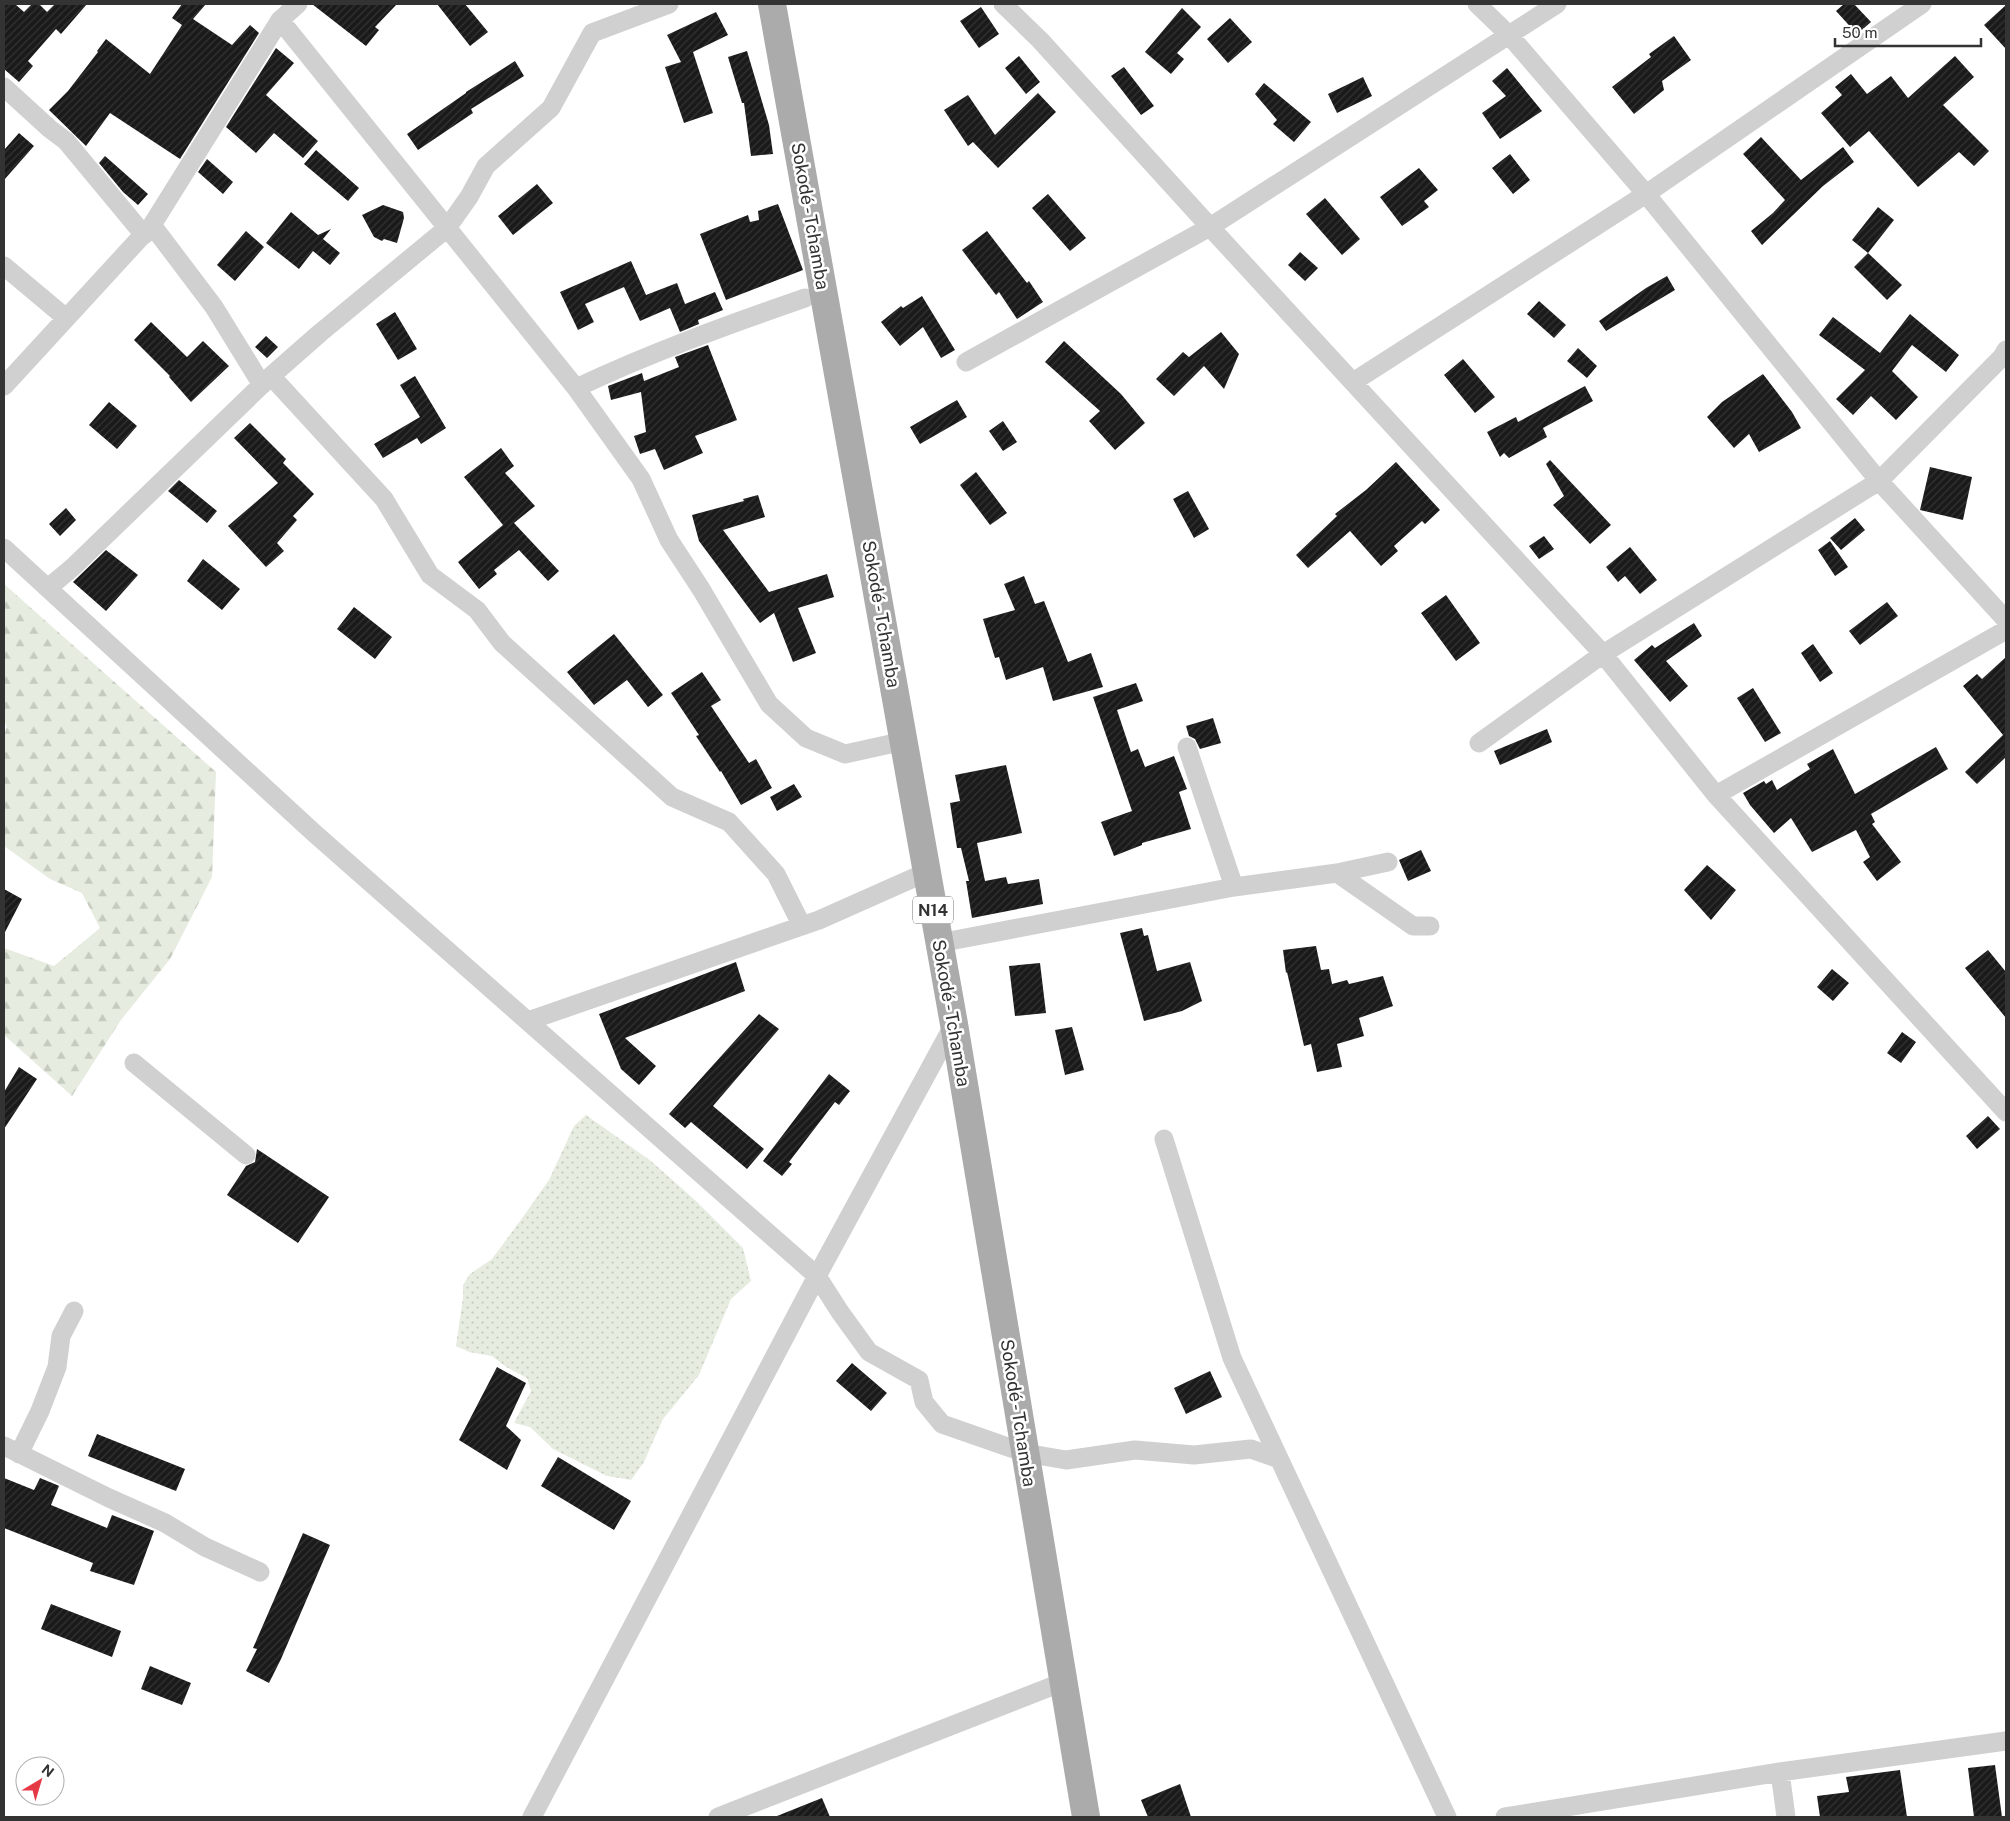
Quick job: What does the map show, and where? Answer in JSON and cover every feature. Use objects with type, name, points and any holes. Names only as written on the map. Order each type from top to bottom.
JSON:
[{"type":"main road","name":"Sokodé - Tchamba","points":[[772,4],[954,1024],[1086,1817]]},
{"type":"street","points":[[4,386],[148,230],[280,20],[298,4]]},
{"type":"street","points":[[48,588],[80,560],[266,380],[447,228],[469,197],[486,166],[551,108],[592,33],[669,4]]},
{"type":"street","points":[[1003,4],[1040,40],[1603,654],[1716,795],[2006,1112]]},
{"type":"street","points":[[1477,4],[1509,35],[1646,194],[1880,481],[2006,620]]},
{"type":"street","points":[[966,362],[1210,227],[1557,4]]},
{"type":"street","points":[[1353,382],[1646,194],[1922,4]]},
{"type":"street","points":[[280,20],[576,388],[641,479],[670,540],[769,704],[806,738],[846,754],[904,741]]},
{"type":"street","points":[[4,87],[66,141],[148,230],[214,308],[266,380],[384,499],[430,575],[477,610],[502,643],[672,797],[728,822],[776,874],[802,926]]},
{"type":"street","points":[[4,266],[66,318]]},
{"type":"street","points":[[576,388],[625,364],[804,298]]},
{"type":"street","points":[[1479,743],[1603,654],[1880,481],[2002,357],[2006,350]]},
{"type":"street","points":[[4,548],[312,832],[817,1276],[869,1352],[919,1380],[924,1402],[942,1424],[1025,1453],[1066,1460],[1135,1450],[1194,1455],[1251,1449],[1279,1459]]},
{"type":"street","points":[[1716,795],[2006,630]]},
{"type":"street","points":[[1187,747],[1234,887]]},
{"type":"street","points":[[939,943],[1234,887],[1337,873],[1388,862]]},
{"type":"street","points":[[528,1021],[802,926],[927,872]]},
{"type":"street","points":[[1337,873],[1413,926],[1430,926]]},
{"type":"street","points":[[532,1817],[817,1276],[954,1024]]},
{"type":"street","points":[[134,1063],[246,1155]]},
{"type":"street","points":[[1164,1139],[1230,1350],[1447,1817]]},
{"type":"street","points":[[74,1311],[61,1336],[57,1367],[43,1403],[11,1450],[165,1523],[205,1547],[260,1572]]},
{"type":"street","points":[[718,1817],[1063,1682]]},
{"type":"street","points":[[1505,1817],[1780,1772],[2006,1741]]},
{"type":"street","points":[[1780,1772],[1786,1817]]},
{"type":"green space","points":[[4,584],[216,772],[212,877],[170,959],[121,1020],[72,1096],[4,1035],[4,948],[54,966],[100,928],[82,893],[50,879],[4,846],[4,735],[7,727],[4,719]]},
{"type":"green space","points":[[586,1115],[651,1161],[696,1201],[743,1248],[751,1281],[731,1299],[699,1375],[663,1419],[644,1462],[631,1480],[607,1476],[553,1449],[530,1427],[514,1423],[531,1391],[527,1378],[506,1367],[492,1356],[469,1352],[456,1346],[463,1285],[470,1274],[492,1259],[523,1217],[549,1180],[574,1126]]},
{"type":"building","points":[[4,4],[15,4],[24,12],[32,4],[39,4],[47,12],[55,4],[87,4],[61,34],[56,29],[28,61],[33,66],[19,82],[4,69]]},
{"type":"building","points":[[182,4],[206,4],[193,19],[232,45],[250,25],[259,33],[180,159],[110,113],[86,146],[49,110],[68,91],[106,39],[150,74],[182,25],[172,18]]},
{"type":"building","points":[[312,4],[397,4],[375,27],[379,30],[366,46]]},
{"type":"building","points":[[437,4],[465,4],[488,32],[470,46]]},
{"type":"building","points":[[1844,4],[1854,4],[1871,22],[1857,34],[1836,11]]},
{"type":"building","points":[[2006,5],[2006,49],[1984,25]]},
{"type":"building","points":[[981,7],[999,34],[979,48],[960,21]]},
{"type":"building","points":[[1182,8],[1201,27],[1177,53],[1184,59],[1171,74],[1145,52]]},
{"type":"building","points":[[716,12],[728,35],[693,52],[713,113],[684,123],[665,67],[681,62],[667,35]]},
{"type":"building","points":[[1230,18],[1252,42],[1228,63],[1207,39]]},
{"type":"building","points":[[1674,36],[1691,60],[1662,81],[1664,90],[1634,114],[1612,87],[1651,57],[1649,54]]},
{"type":"building","points":[[276,48],[294,63],[266,95],[318,141],[303,158],[274,133],[256,153],[226,127]]},
{"type":"building","points":[[747,51],[769,125],[773,154],[751,156],[744,103],[742,103],[728,57]]},
{"type":"building","points":[[1019,56],[1040,82],[1026,94],[1005,68]]},
{"type":"building","points":[[1955,56],[1974,77],[1943,105],[1989,151],[1974,166],[1959,152],[1918,187],[1869,131],[1850,147],[1821,113],[1842,95],[1835,87],[1851,74],[1867,94],[1891,76],[1908,98]]},
{"type":"building","points":[[515,61],[524,76],[471,109],[473,113],[418,150],[407,134],[466,92]]},
{"type":"building","points":[[1124,67],[1154,106],[1141,115],[1111,76]]},
{"type":"building","points":[[1507,68],[1542,111],[1500,139],[1482,113],[1506,96],[1492,81]]},
{"type":"building","points":[[1363,77],[1372,96],[1337,113],[1328,94]]},
{"type":"building","points":[[1264,83],[1311,122],[1294,142],[1273,124],[1277,120],[1255,94]]},
{"type":"building","points":[[1038,93],[1056,112],[998,168],[973,142],[968,146],[944,110],[968,95],[995,135]]},
{"type":"building","points":[[19,133],[34,146],[4,180],[4,150]]},
{"type":"building","points":[[1761,137],[1801,180],[1843,147],[1854,162],[1823,186],[1762,245],[1751,231],[1773,213],[1785,200],[1743,154]]},
{"type":"building","points":[[316,150],[359,188],[348,201],[304,164]]},
{"type":"building","points":[[1510,154],[1530,180],[1513,194],[1492,168]]},
{"type":"building","points":[[105,156],[148,194],[138,205],[123,192],[99,163]]},
{"type":"building","points":[[207,159],[233,182],[223,194],[198,172]]},
{"type":"building","points":[[1419,168],[1438,190],[1424,201],[1429,207],[1402,226],[1380,197]]},
{"type":"building","points":[[537,184],[553,203],[513,235],[498,216]]},
{"type":"building","points":[[1048,194],[1086,238],[1070,251],[1032,208]]},
{"type":"building","points":[[1325,198],[1360,239],[1342,255],[1306,214]]},
{"type":"building","points":[[778,204],[803,270],[726,300],[700,234],[748,215],[750,222],[759,220],[758,211]]},
{"type":"building","points":[[383,205],[403,212],[404,218],[397,243],[384,239],[382,241],[374,237],[362,215]]},
{"type":"building","points":[[1878,207],[1894,220],[1868,253],[1852,240]]},
{"type":"building","points":[[291,212],[318,235],[331,229],[323,239],[340,253],[330,265],[313,251],[299,269],[266,243]]},
{"type":"building","points":[[246,231],[264,247],[235,281],[217,265]]},
{"type":"building","points":[[987,231],[1027,283],[1029,281],[1043,302],[1017,319],[999,292],[996,295],[962,250]]},
{"type":"building","points":[[1300,252],[1318,268],[1305,281],[1288,265]]},
{"type":"building","points":[[1868,253],[1902,285],[1887,300],[1854,267]]},
{"type":"building","points":[[631,261],[646,295],[677,283],[685,304],[715,292],[723,310],[698,320],[699,324],[680,332],[670,308],[640,321],[624,287],[585,304],[594,322],[578,330],[560,292]]},
{"type":"building","points":[[1667,276],[1675,290],[1606,331],[1599,321],[1646,288]]},
{"type":"building","points":[[922,296],[955,350],[941,358],[923,327],[900,346],[881,322],[901,306],[903,308]]},
{"type":"building","points":[[1539,301],[1566,325],[1554,338],[1527,314]]},
{"type":"building","points":[[395,312],[417,349],[398,360],[376,324]]},
{"type":"building","points":[[1910,314],[1959,355],[1946,372],[1912,345],[1892,371],[1918,397],[1896,420],[1871,396],[1853,415],[1836,399],[1865,370],[1819,335],[1833,317],[1880,353]]},
{"type":"building","points":[[151,322],[187,357],[203,341],[229,366],[191,402],[170,376],[134,340]]},
{"type":"building","points":[[1221,332],[1239,354],[1224,389],[1204,366],[1174,396],[1156,379],[1183,352],[1189,357]]},
{"type":"building","points":[[266,336],[278,347],[267,358],[255,347]]},
{"type":"building","points":[[1064,341],[1121,394],[1145,423],[1115,450],[1089,421],[1100,411],[1045,362]]},
{"type":"building","points":[[708,345],[737,420],[695,436],[703,453],[664,470],[655,449],[640,454],[634,436],[646,432],[641,392],[611,400],[608,386],[642,373],[644,381],[679,367],[675,357]]},
{"type":"building","points":[[1578,348],[1597,366],[1587,378],[1567,361]]},
{"type":"building","points":[[1463,359],[1495,397],[1475,413],[1444,375]]},
{"type":"building","points":[[1763,374],[1792,412],[1801,428],[1759,452],[1749,434],[1734,448],[1707,417],[1722,402]]},
{"type":"building","points":[[415,376],[446,428],[421,444],[417,438],[383,458],[374,444],[420,417],[400,385]]},
{"type":"building","points":[[1585,386],[1593,401],[1543,428],[1547,437],[1509,458],[1504,453],[1500,457],[1487,432],[1516,417],[1518,422]]},
{"type":"building","points":[[957,400],[967,417],[920,444],[910,427]]},
{"type":"building","points":[[109,402],[137,426],[117,449],[89,425]]},
{"type":"building","points":[[1003,421],[1017,442],[1003,451],[989,431]]},
{"type":"building","points":[[250,423],[286,459],[283,463],[314,494],[293,516],[297,520],[277,543],[284,551],[266,567],[228,526],[278,483],[234,438]]},
{"type":"building","points":[[501,448],[514,466],[505,473],[535,506],[514,523],[559,571],[548,581],[519,550],[494,570],[497,574],[479,589],[458,562],[503,525],[464,477]]},
{"type":"building","points":[[1550,460],[1611,525],[1590,544],[1553,505],[1564,496],[1546,464]]},
{"type":"building","points":[[1396,462],[1440,510],[1425,524],[1422,521],[1394,546],[1398,551],[1381,566],[1350,531],[1308,568],[1296,555],[1337,516],[1335,514],[1366,490]]},
{"type":"building","points":[[1930,467],[1972,477],[1963,520],[1920,510]]},
{"type":"building","points":[[976,472],[1007,513],[990,525],[960,485]]},
{"type":"building","points":[[179,480],[217,511],[207,523],[168,491]]},
{"type":"building","points":[[1188,491],[1209,529],[1194,538],[1173,499]]},
{"type":"building","points":[[758,495],[765,517],[723,530],[769,592],[827,574],[834,597],[798,608],[816,653],[793,662],[774,613],[760,623],[699,541],[692,515],[744,501],[743,499]]},
{"type":"building","points":[[66,508],[76,520],[60,536],[49,524]]},
{"type":"building","points":[[1855,518],[1865,530],[1841,550],[1830,538]]},
{"type":"building","points":[[1544,536],[1554,549],[1539,559],[1529,546]]},
{"type":"building","points":[[1830,541],[1848,567],[1835,576],[1818,550]]},
{"type":"building","points":[[1630,547],[1657,580],[1640,594],[1625,576],[1618,582],[1606,567]]},
{"type":"building","points":[[106,550],[138,575],[106,611],[73,582]]},
{"type":"building","points":[[203,559],[240,589],[222,610],[187,581]]},
{"type":"building","points":[[1024,576],[1035,604],[1044,601],[1068,662],[1091,653],[1103,687],[1053,701],[1043,667],[1006,680],[999,657],[995,658],[983,619],[1015,610],[1004,584]]},
{"type":"building","points":[[1446,595],[1480,643],[1456,661],[1421,613]]},
{"type":"building","points":[[1887,602],[1898,616],[1860,645],[1849,631]]},
{"type":"building","points":[[354,607],[392,637],[375,659],[337,629]]},
{"type":"building","points":[[1694,623],[1702,636],[1666,661],[1688,686],[1670,702],[1634,660],[1652,645],[1655,648]]},
{"type":"building","points":[[614,634],[663,695],[648,707],[627,680],[594,705],[567,672]]},
{"type":"building","points":[[1813,644],[1833,673],[1820,682],[1801,653]]},
{"type":"building","points":[[2006,657],[2006,757],[1977,784],[1965,772],[2003,735],[1963,686],[1977,674],[1982,679]]},
{"type":"building","points":[[702,672],[721,700],[711,706],[749,763],[756,759],[772,788],[741,805],[721,771],[696,736],[699,735],[671,693]]},
{"type":"building","points":[[1136,683],[1143,701],[1117,710],[1131,752],[1138,749],[1145,767],[1174,756],[1187,789],[1179,792],[1191,829],[1142,843],[1142,845],[1114,856],[1101,822],[1132,811],[1093,697]]},
{"type":"building","points":[[1753,688],[1781,733],[1765,742],[1737,698]]},
{"type":"building","points":[[1213,718],[1221,743],[1200,749],[1195,739],[1189,736],[1186,726]]},
{"type":"building","points":[[1547,729],[1552,742],[1500,765],[1494,751]]},
{"type":"building","points":[[1936,747],[1948,769],[1871,814],[1875,822],[1872,824],[1901,862],[1877,881],[1863,862],[1870,857],[1856,830],[1812,852],[1791,818],[1774,833],[1750,805],[1743,793],[1764,781],[1766,784],[1772,780],[1777,790],[1810,769],[1807,764],[1833,749],[1855,794]]},
{"type":"building","points":[[1006,765],[1022,833],[977,843],[985,881],[1006,877],[1008,884],[1039,879],[1043,904],[972,918],[966,881],[969,881],[961,848],[957,848],[950,803],[960,801],[955,775]]},
{"type":"building","points":[[794,784],[802,797],[777,811],[770,797]]},
{"type":"building","points":[[1421,850],[1431,871],[1408,881],[1399,860]]},
{"type":"building","points":[[1707,865],[1736,890],[1711,920],[1684,890]]},
{"type":"building","points":[[4,889],[22,899],[4,934]]},
{"type":"building","points":[[1142,928],[1144,936],[1148,935],[1157,971],[1190,962],[1202,1001],[1182,1011],[1144,1021],[1120,933]]},
{"type":"building","points":[[1316,946],[1321,970],[1329,969],[1332,984],[1347,980],[1349,984],[1383,976],[1393,1006],[1359,1018],[1364,1036],[1337,1044],[1342,1067],[1317,1072],[1311,1044],[1304,1046],[1286,973],[1283,950]]},
{"type":"building","points":[[1988,950],[2006,972],[2006,1018],[1965,968]]},
{"type":"building","points":[[736,962],[745,991],[625,1038],[656,1066],[639,1085],[621,1069],[599,1014]]},
{"type":"building","points":[[1040,963],[1046,1013],[1015,1016],[1009,966]]},
{"type":"building","points":[[1832,969],[1849,983],[1833,1001],[1817,987]]},
{"type":"building","points":[[759,1014],[779,1029],[713,1106],[764,1149],[747,1169],[691,1122],[685,1128],[669,1114]]},
{"type":"building","points":[[1072,1027],[1084,1070],[1065,1075],[1055,1030]]},
{"type":"building","points":[[1902,1032],[1916,1042],[1901,1063],[1887,1053]]},
{"type":"building","points":[[19,1067],[37,1079],[4,1129],[4,1092]]},
{"type":"building","points":[[829,1074],[850,1091],[839,1105],[835,1102],[789,1162],[792,1164],[782,1176],[763,1161]]},
{"type":"building","points":[[1988,1116],[2000,1129],[1977,1149],[1966,1136]]},
{"type":"building","points":[[257,1149],[329,1197],[298,1243],[227,1195],[246,1166],[255,1162]]},
{"type":"building","points":[[852,1363],[887,1393],[871,1411],[836,1381]]},
{"type":"building","points":[[497,1367],[526,1383],[506,1426],[521,1440],[507,1470],[459,1440]]},
{"type":"building","points":[[1210,1371],[1222,1397],[1186,1414],[1174,1388]]},
{"type":"building","points":[[97,1434],[185,1469],[176,1491],[88,1456]]},
{"type":"building","points":[[558,1457],[631,1501],[614,1530],[541,1486]]},
{"type":"building","points":[[4,1478],[34,1490],[40,1478],[57,1485],[59,1486],[51,1505],[107,1528],[112,1515],[154,1531],[134,1585],[90,1571],[93,1563],[4,1528]]},
{"type":"building","points":[[303,1533],[330,1545],[269,1683],[246,1671],[257,1649],[253,1648]]},
{"type":"building","points":[[51,1604],[121,1631],[112,1657],[41,1629]]},
{"type":"building","points":[[150,1666],[191,1683],[182,1705],[141,1689]]},
{"type":"building","points":[[1995,1765],[2002,1817],[1974,1817],[1968,1768]]},
{"type":"building","points":[[1900,1770],[1907,1817],[1820,1817],[1817,1796],[1849,1792],[1846,1777]]},
{"type":"building","points":[[1180,1784],[1191,1817],[1148,1817],[1141,1800]]},
{"type":"building","points":[[822,1798],[830,1817],[777,1817],[777,1816]]}]
